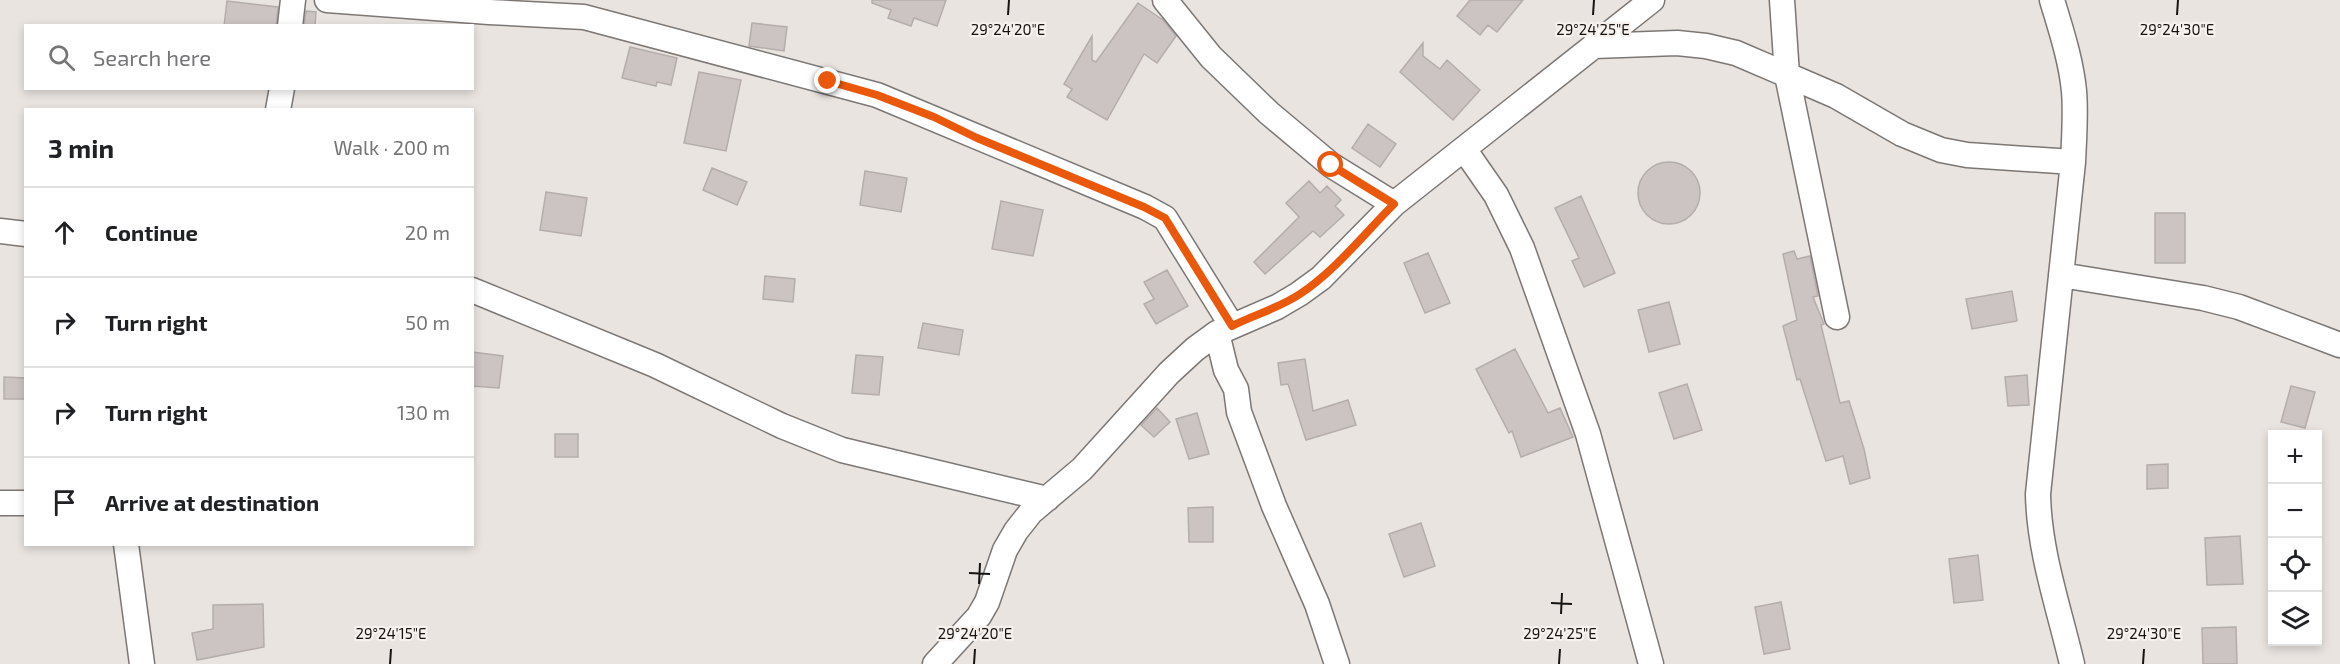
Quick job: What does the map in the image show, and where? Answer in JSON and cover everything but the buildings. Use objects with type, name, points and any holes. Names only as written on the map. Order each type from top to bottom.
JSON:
[{"type":"street","points":[[290,24],[293,0]]},
{"type":"street","points":[[327,0],[584,17],[877,95],[1144,207],[1165,218],[1225,330],[1226,370],[1236,389],[1243,422],[1274,506],[1317,604],[1337,664]]},
{"type":"street","points":[[1165,0],[1211,57],[1269,113],[1331,165],[1394,204]]},
{"type":"street","points":[[935,664],[979,616],[987,602],[1005,550],[1031,512],[1082,469],[1169,373],[1195,349],[1225,330],[1277,307],[1321,278],[1394,204],[1652,0]]},
{"type":"street","points":[[1782,0],[1787,75],[1837,317]]},
{"type":"street","points":[[2052,0],[2072,74],[2073,162],[2038,494],[2038,513],[2042,546],[2072,664]]},
{"type":"street","points":[[1594,46],[1677,43],[1706,46],[1736,53],[1836,96],[1902,134],[1941,150],[1967,155],[2073,162]]},
{"type":"street","points":[[278,108],[282,90]]},
{"type":"street","points":[[1464,149],[1496,195],[1522,248],[1588,434],[1651,664]]},
{"type":"street","points":[[0,231],[24,234]]},
{"type":"street","points":[[2061,275],[2203,298],[2239,307],[2340,345]]},
{"type":"street","points":[[474,291],[655,365],[782,426],[842,450],[1047,499]]},
{"type":"street","points":[[0,503],[24,503]]},
{"type":"street","points":[[126,546],[141,664]]},
{"type":"route","points":[[828,81],[877,95],[934,117],[977,138],[1144,207],[1165,218],[1232,326],[1277,307],[1321,278],[1394,204],[1331,165]]}]
